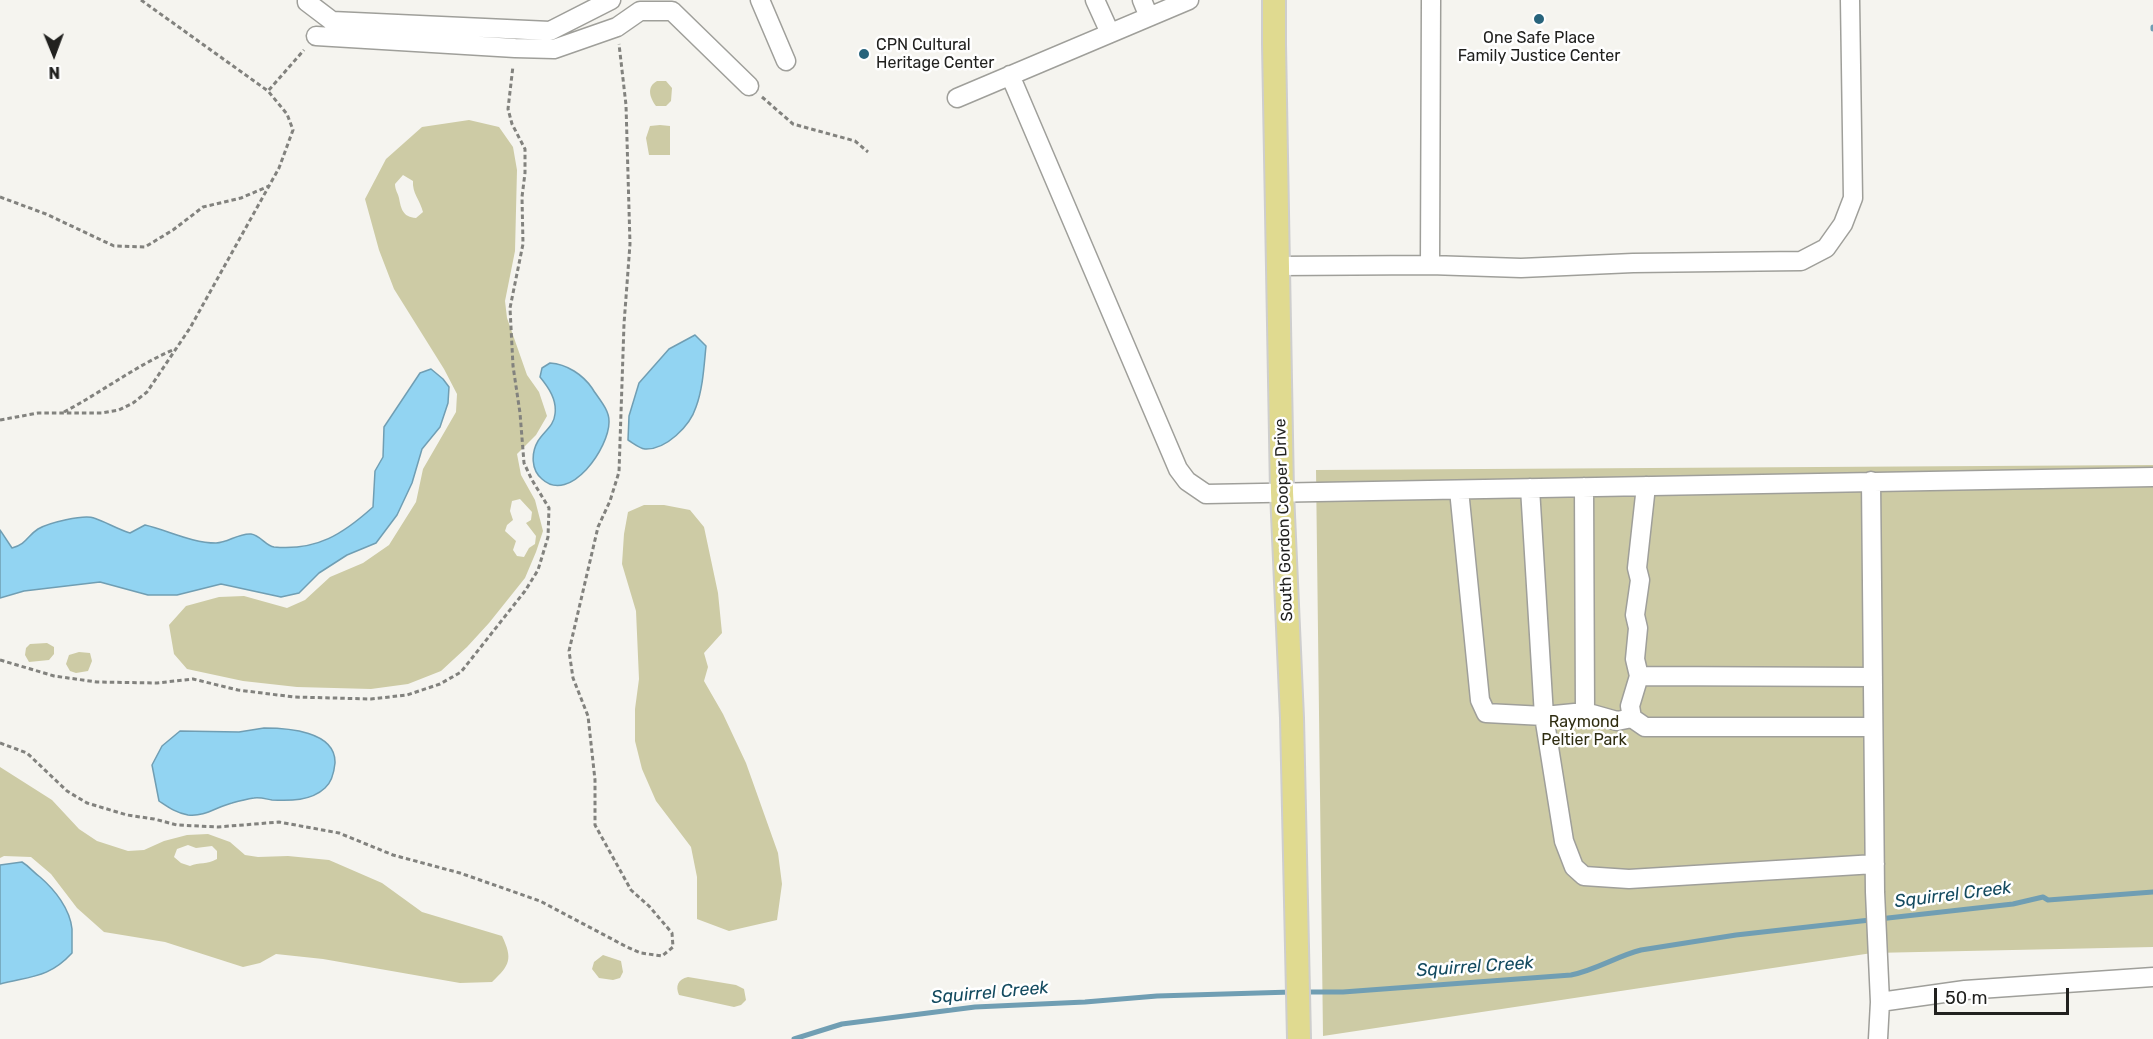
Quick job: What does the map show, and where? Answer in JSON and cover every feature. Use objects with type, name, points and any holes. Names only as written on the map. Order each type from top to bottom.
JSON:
[{"type":"main road","name":"South Gordon Cooper Drive","points":[[1274,0],[1282,492],[1292,718],[1299,1035]]},
{"type":"lane","points":[[307,0],[332,21],[550,31],[611,0]]},
{"type":"lane","points":[[760,0],[786,61]]},
{"type":"lane","points":[[1095,0],[1110,33]]},
{"type":"lane","points":[[957,98],[1110,33],[1145,8],[1189,0]]},
{"type":"lane","points":[[1430,265],[1431,0]]},
{"type":"lane","points":[[1277,266],[1430,265],[1521,268],[1632,263],[1801,261],[1826,248],[1843,224],[1853,198],[1850,0]]},
{"type":"lane","points":[[316,36],[554,49],[617,27],[640,11],[672,11],[749,86]]},
{"type":"lane","points":[[1010,75],[1178,469],[1187,481],[1206,494],[2153,477]]},
{"type":"lane","points":[[1871,481],[1875,864],[1880,1002],[1878,1039]]},
{"type":"lane","points":[[1646,486],[1637,568],[1640,580],[1635,615],[1638,628],[1635,659],[1639,676],[1630,706],[1632,718],[1645,727],[1874,727]]},
{"type":"lane","points":[[1584,487],[1586,712]]},
{"type":"lane","points":[[1530,488],[1544,716],[1564,841],[1574,867],[1584,876],[1629,879],[1875,864]]},
{"type":"lane","points":[[1459,490],[1480,700],[1486,713],[1544,716],[1586,712],[1617,721],[1632,718]]},
{"type":"lane","points":[[1639,676],[1873,677]]},
{"type":"lane","points":[[1880,1002],[1965,990],[2153,977]]},
{"type":"path","points":[[0,420],[38,413],[102,413],[119,410],[147,392],[190,328],[279,168],[293,130],[286,114],[268,91],[141,0]]},
{"type":"path","points":[[0,743],[27,753],[68,791],[87,803],[116,812],[177,825],[218,827],[279,822],[339,833],[393,855],[460,873],[540,901],[578,923],[641,953],[662,956],[673,947],[672,933],[632,890],[595,825],[595,780],[588,716],[573,678],[569,651],[588,562],[618,472],[630,244],[626,105],[617,27]]},
{"type":"path","points":[[268,91],[316,36]]},
{"type":"path","points":[[0,660],[54,676],[97,682],[158,683],[193,679],[237,690],[294,697],[371,699],[407,695],[440,684],[461,672],[525,591],[538,570],[548,537],[549,508],[524,463],[513,366],[510,308],[523,244],[522,198],[525,173],[525,149],[508,109],[515,48]]},
{"type":"path","points":[[749,86],[793,124],[855,141],[868,152]]},
{"type":"path","points":[[0,197],[66,223],[114,246],[145,246],[173,230],[203,207],[241,198],[269,186]]},
{"type":"path","points":[[63,413],[121,376],[177,348]]},
{"type":"green space","points":[[657,81],[666,81],[672,88],[671,101],[666,106],[656,106],[651,96],[651,86]]},
{"type":"green space","points":[[469,120],[499,127],[513,147],[517,170],[515,251],[505,301],[507,318],[527,375],[539,392],[547,416],[536,435],[517,454],[521,475],[535,500],[543,531],[525,578],[489,623],[441,671],[408,684],[371,689],[297,687],[243,681],[187,669],[174,654],[169,625],[186,606],[219,597],[244,596],[287,608],[305,600],[330,577],[363,563],[389,545],[416,502],[423,469],[456,412],[457,394],[394,289],[379,250],[365,199],[386,159],[422,127]],"holes":[[[403,175],[413,181],[423,212],[416,218],[403,212],[395,188],[395,184]],[[520,499],[532,512],[531,520],[526,523],[536,536],[535,544],[529,548],[524,557],[517,556],[513,550],[516,541],[505,531],[507,525],[513,520],[510,511],[512,501]]]},
{"type":"green space","points":[[650,126],[670,126],[670,155],[649,155],[646,138]]},
{"type":"green space","name":"Raymond Peltier Park","points":[[2153,465],[2153,947],[1872,953],[1323,1036],[1316,470]]},
{"type":"green space","points":[[644,505],[664,505],[690,510],[704,527],[718,593],[722,633],[704,653],[708,667],[704,681],[723,714],[746,763],[778,853],[782,884],[777,920],[729,931],[697,919],[697,877],[691,847],[656,801],[642,769],[635,741],[635,709],[639,679],[636,611],[622,564],[628,512]]},
{"type":"green space","points":[[47,643],[54,647],[54,654],[49,660],[29,662],[25,655],[26,648],[30,644]]},
{"type":"green space","points":[[79,652],[90,653],[92,661],[88,671],[76,673],[70,671],[66,664],[69,655]]},
{"type":"green space","points":[[0,767],[52,800],[79,829],[97,841],[128,851],[144,850],[164,841],[187,835],[208,834],[230,842],[245,855],[329,860],[382,883],[422,912],[502,936],[508,950],[508,961],[503,971],[492,982],[460,983],[323,959],[276,954],[260,963],[243,967],[165,942],[104,932],[77,908],[51,874],[31,857],[4,856],[0,858]],"holes":[[[188,845],[196,848],[212,846],[217,851],[217,859],[190,866],[174,857],[177,849]]]},
{"type":"green space","points":[[603,955],[621,961],[623,972],[620,978],[613,980],[599,978],[592,969],[594,962]]},
{"type":"green space","points":[[688,977],[736,985],[744,989],[746,1000],[734,1007],[679,995],[678,983]]},
{"type":"water","points":[[695,335],[706,346],[702,385],[693,414],[676,436],[661,446],[645,449],[638,447],[628,440],[629,416],[639,383],[669,349]]},
{"type":"water","points":[[550,363],[568,368],[584,379],[603,404],[609,417],[608,432],[596,458],[576,479],[564,485],[553,485],[542,479],[533,461],[540,437],[551,425],[555,414],[552,394],[540,377],[542,368]]},
{"type":"water","points":[[431,369],[449,387],[448,403],[440,427],[422,449],[412,483],[397,515],[376,543],[347,555],[319,573],[299,593],[281,597],[221,584],[177,595],[148,595],[100,582],[24,591],[0,598],[0,530],[12,548],[43,527],[82,517],[94,518],[130,533],[145,525],[189,539],[216,543],[251,534],[268,545],[289,548],[316,543],[340,533],[373,507],[375,471],[383,457],[384,427],[420,373]]},
{"type":"water","points":[[264,728],[308,733],[328,744],[333,752],[335,763],[327,786],[307,798],[272,800],[254,798],[194,815],[172,810],[159,801],[152,765],[162,746],[180,731],[239,732]]},
{"type":"water","points":[[22,862],[51,888],[65,907],[71,922],[72,953],[47,972],[0,984],[0,865]]},
{"type":"waterway","name":"Squirrel Creek","points":[[1304,992],[1343,992],[1571,975],[1641,950],[1736,935],[2013,904],[2043,897],[2048,900],[2153,892]]},
{"type":"waterway","name":"Squirrel Creek","points":[[794,1039],[842,1024],[975,1007],[1157,996],[1292,992]]},
{"type":"place","name":"One Safe Place Family Justice Center","points":[[1539,19]]},
{"type":"place","name":"CPN Cultural Heritage Center","points":[[864,54]]}]
